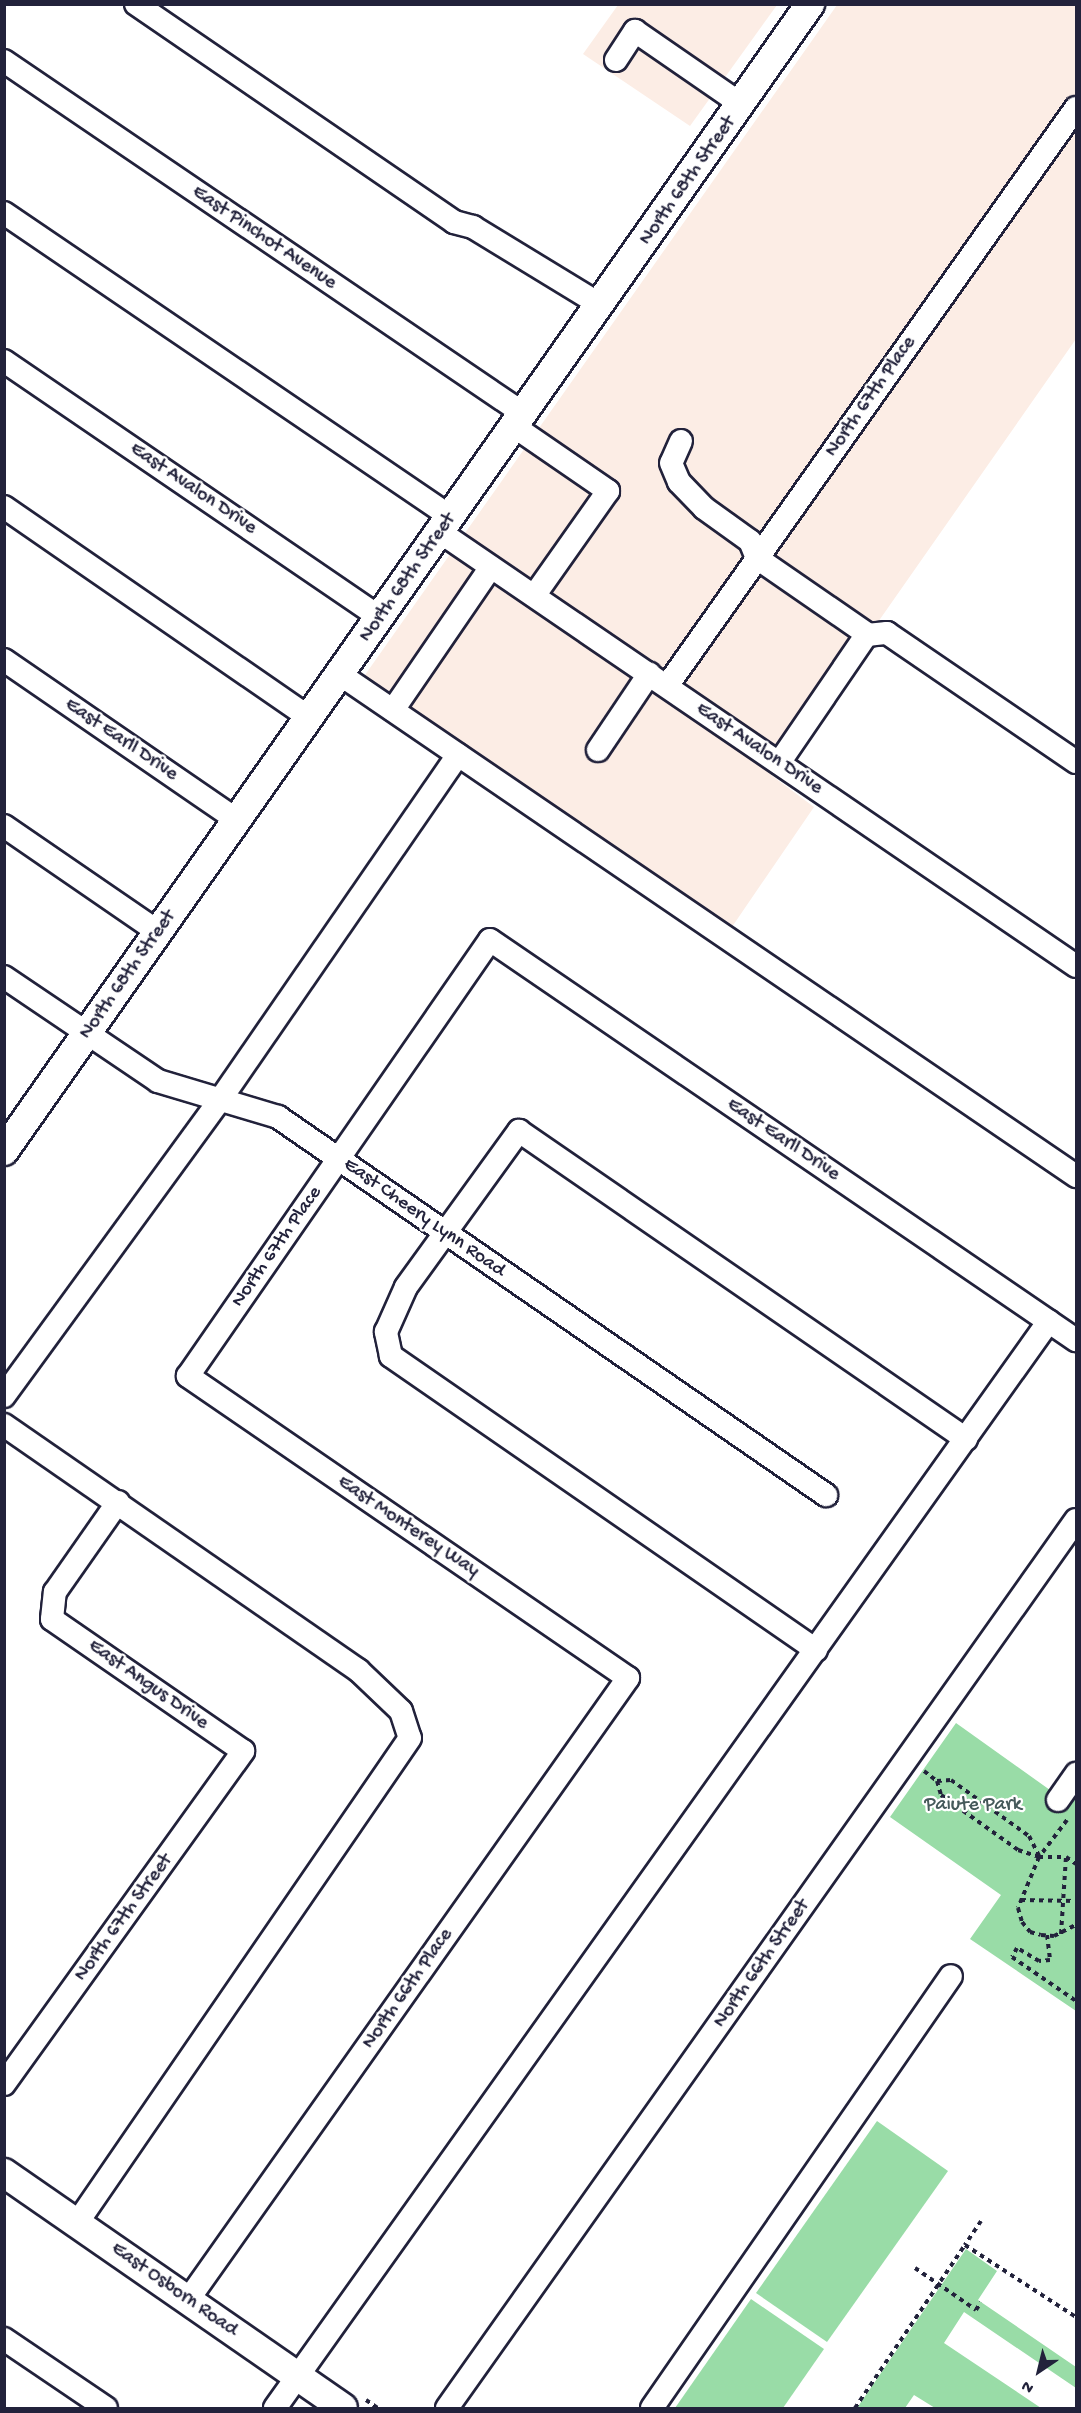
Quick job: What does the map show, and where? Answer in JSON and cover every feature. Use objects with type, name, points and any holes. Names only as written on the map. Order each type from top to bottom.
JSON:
[{"type":"main road","name":"North 68th Street","points":[[7,1141],[87,1033],[341,675],[810,4]]},
{"type":"main road","name":"East Osborn Road","points":[[4,2173],[343,2409]]},
{"type":"street","points":[[136,4],[454,222],[473,227],[601,305]]},
{"type":"street","points":[[616,60],[635,31],[741,104]]},
{"type":"street","name":"East Pinchot Avenue","points":[[4,61],[519,420],[608,491],[534,596]]},
{"type":"street","name":"North 67th Place","points":[[598,750],[757,558],[1077,108]]},
{"type":"street","name":"East Avalon Drive","points":[[4,213],[446,524],[491,567],[1077,966]]},
{"type":"street","name":"East Avalon Drive","points":[[4,361],[381,618]]},
{"type":"street","points":[[681,441],[671,463],[679,482],[704,508],[750,541],[757,558],[867,635],[887,633],[1077,762]]},
{"type":"street","points":[[4,507],[310,718]]},
{"type":"street","points":[[393,710],[491,567]]},
{"type":"street","points":[[779,762],[867,635]]},
{"type":"street","name":"East Earll Drive","points":[[4,660],[237,820]]},
{"type":"street","points":[[341,675],[1077,1176]]},
{"type":"street","points":[[4,1396],[220,1100],[458,755]]},
{"type":"street","points":[[4,826],[158,932]]},
{"type":"street","name":"North 67th Place","points":[[188,1376],[490,940]]},
{"type":"street","name":"East Earll Drive","points":[[490,940],[1077,1340]]},
{"type":"street","name":"East Cheery Lynn Road","points":[[4,977],[158,1081],[278,1117],[826,1495]]},
{"type":"street","points":[[816,1650],[391,1356],[386,1332],[406,1287],[519,1131],[966,1439]]},
{"type":"street","points":[[275,2409],[1049,1321]]},
{"type":"street","name":"East Monterey Way","points":[[188,1376],[628,1678]]},
{"type":"street","points":[[4,1425],[358,1670],[401,1711],[410,1738],[77,2223]]},
{"type":"street","name":"East Angus Drive","points":[[118,1502],[55,1592],[52,1618],[243,1751]]},
{"type":"street","name":"North 66th Street","points":[[447,2409],[1077,1520]]},
{"type":"street","name":"North 66th Place","points":[[188,2300],[628,1678]]},
{"type":"street","name":"North 67th Street","points":[[4,2084],[243,1751]]},
{"type":"street","points":[[1065,1808],[1077,1774]]},
{"type":"street","points":[[652,2409],[951,1976]]},
{"type":"street","points":[[4,2339],[106,2409]]},
{"type":"path","points":[[1039,1857],[1029,1836],[951,1780],[937,1781],[941,1796],[1018,1850],[1039,1857],[1066,1857],[1077,1864]]},
{"type":"path","points":[[1065,1808],[1039,1857],[1018,1908],[1022,1922],[1030,1932],[1047,1935],[1061,1934],[1077,1925]]},
{"type":"path","points":[[1061,1934],[1066,1857]]},
{"type":"path","points":[[1021,1900],[1077,1901]]},
{"type":"path","points":[[1047,1935],[1050,1960],[1039,1961],[1017,1948],[1012,1957],[1077,2001]]},
{"type":"path","points":[[855,2409],[981,2221]]},
{"type":"path","points":[[965,2245],[1077,2318]]},
{"type":"path","points":[[915,2268],[976,2310],[981,2302]]},
{"type":"shaded area","points":[[618,5],[777,5],[690,126],[583,54]]},
{"type":"shaded area","points":[[837,5],[1076,5],[1076,339],[771,775],[814,807],[721,943],[353,692]]},
{"type":"green space","name":"Paiute Park","points":[[956,1723],[1064,1800],[1076,1784],[1076,2011],[970,1939],[1001,1895],[890,1817]]},
{"type":"green space","points":[[877,2121],[948,2171],[827,2342],[756,2293]]},
{"type":"green space","points":[[966,2249],[997,2271],[978,2300],[1076,2367],[1076,2388],[964,2312],[944,2343],[1041,2408],[935,2408],[914,2395],[905,2408],[857,2408]]},
{"type":"green space","points":[[751,2299],[824,2349],[783,2408],[675,2408]]}]
